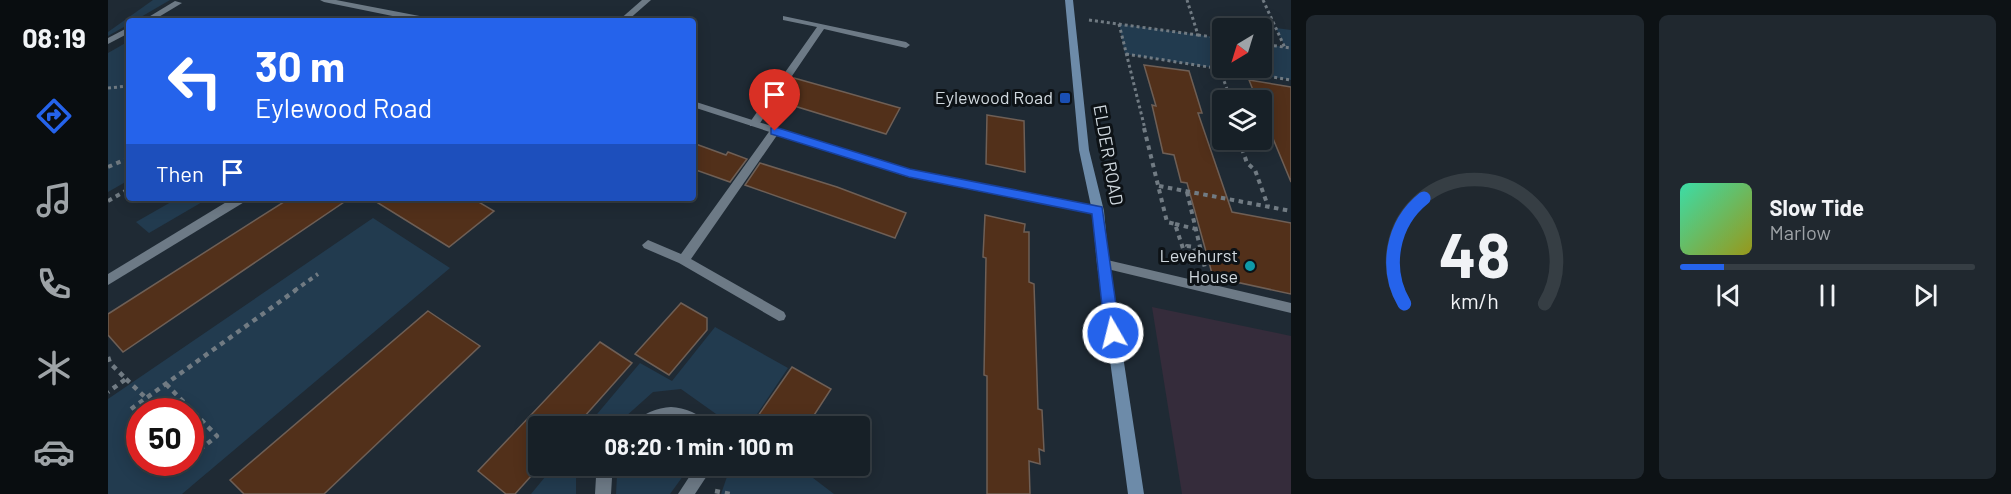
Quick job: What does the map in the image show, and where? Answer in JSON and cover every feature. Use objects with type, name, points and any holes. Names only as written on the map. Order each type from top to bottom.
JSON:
[{"type":"main road","name":"ELDER ROAD","points":[[1069,0],[1084,150],[1098,211],[1103,264],[1136,494]]},
{"type":"street","points":[[324,0],[415,18]]},
{"type":"street","points":[[626,18],[647,0]]},
{"type":"street","points":[[729,0],[736,0]]},
{"type":"street","points":[[151,18],[180,1]]},
{"type":"street","points":[[786,18],[906,45]]},
{"type":"street","points":[[754,124],[822,26]]},
{"type":"street","points":[[108,41],[126,32]]},
{"type":"street","points":[[696,105],[909,173],[1098,211]]},
{"type":"street","points":[[683,260],[775,131]]},
{"type":"street","points":[[108,280],[237,201]]},
{"type":"street","points":[[648,245],[683,260],[779,316]]},
{"type":"street","points":[[1103,264],[1195,288],[1291,308]]},
{"type":"street","points":[[656,416],[674,413],[683,416]]},
{"type":"street","points":[[603,494],[604,476]]},
{"type":"street","points":[[686,494],[698,476]]},
{"type":"path","points":[[1187,0],[1198,35]]},
{"type":"path","points":[[1263,0],[1286,48]]},
{"type":"path","points":[[1091,20],[1212,37]]},
{"type":"path","points":[[1119,24],[1167,222],[1196,229]]},
{"type":"path","points":[[1272,46],[1291,48]]},
{"type":"path","points":[[1125,54],[1212,69]]},
{"type":"path","points":[[1272,77],[1291,80]]},
{"type":"path","points":[[108,88],[126,86]]},
{"type":"path","points":[[1242,150],[1247,163],[1255,170],[1268,207]]},
{"type":"path","points":[[108,167],[126,159]]},
{"type":"path","points":[[1159,186],[1291,211]]},
{"type":"path","points":[[108,201],[126,191]]},
{"type":"path","points":[[1187,192],[1205,270],[1200,269],[1194,247],[1187,246],[1192,266]]},
{"type":"path","points":[[1175,224],[1195,288]]},
{"type":"path","points":[[108,357],[110,363],[146,398],[318,274]]},
{"type":"path","points":[[108,392],[126,379]]},
{"type":"path","points":[[166,384],[180,398]]},
{"type":"path","points":[[204,423],[217,436],[204,446]]},
{"type":"path","points":[[709,490],[730,494]]},
{"type":"shaded area","points":[[153,0],[170,0],[139,18],[128,18]]},
{"type":"shaded area","points":[[126,19],[126,26],[108,36],[108,32]]},
{"type":"shaded area","points":[[1119,24],[1212,37],[1212,68],[1125,54]]},
{"type":"shaded area","points":[[1276,28],[1291,30],[1291,80],[1272,77],[1272,45],[1285,47]]},
{"type":"shaded area","points":[[126,43],[126,182],[108,192],[108,53]]},
{"type":"shaded area","points":[[173,201],[204,201],[149,233],[136,222]]},
{"type":"shaded area","points":[[373,218],[450,268],[204,475],[204,398],[126,398],[126,476],[203,476],[182,494],[108,494],[108,399]]},
{"type":"shaded area","points":[[1152,307],[1291,336],[1291,494],[1182,494]]},
{"type":"shaded area","points":[[715,327],[788,368],[756,416],[719,416],[681,389],[653,392],[626,416],[595,416],[640,363],[672,381]]},
{"type":"shaded area","points":[[546,476],[576,476],[576,494],[531,494]]},
{"type":"shaded area","points":[[617,476],[683,476],[670,494],[616,494]]},
{"type":"shaded area","points":[[727,476],[810,476],[834,494],[721,494]]},
{"type":"building","points":[[1144,65],[1189,71],[1202,113],[1198,113],[1232,212],[1291,223],[1291,294],[1213,277],[1187,183],[1181,182],[1174,155],[1163,153],[1152,105],[1156,106]]},
{"type":"building","points":[[794,78],[900,108],[886,134],[778,101]]},
{"type":"building","points":[[1249,80],[1291,87],[1291,182],[1272,136],[1272,90],[1253,90]]},
{"type":"building","points":[[987,115],[1024,121],[1025,172],[986,164]]},
{"type":"building","points":[[696,144],[726,155],[728,152],[747,159],[730,182],[696,170]]},
{"type":"building","points":[[760,163],[837,187],[906,213],[895,238],[745,185]]},
{"type":"building","points":[[285,201],[346,201],[123,352],[108,335],[108,314]]},
{"type":"building","points":[[375,201],[477,201],[494,211],[449,247]]},
{"type":"building","points":[[985,215],[1025,224],[1024,232],[1029,232],[1029,282],[1034,284],[1038,409],[1042,410],[1044,451],[1039,449],[1040,464],[1029,461],[1030,494],[987,494],[987,376],[984,375],[986,258],[983,257]]},
{"type":"building","points":[[681,303],[707,318],[707,330],[669,375],[635,354]]},
{"type":"building","points":[[428,311],[480,346],[324,494],[244,494],[230,480]]},
{"type":"building","points":[[600,342],[632,363],[585,416],[530,416]]},
{"type":"building","points":[[792,367],[831,389],[813,416],[758,416]]},
{"type":"building","points":[[528,418],[528,476],[531,476],[515,494],[506,494],[478,471]]},
{"type":"place","name":"Eylewood Road","points":[[1065,98]]},
{"type":"place","name":"Levehurst House","points":[[1250,266]]},
{"type":"route","points":[[775,131],[909,173],[1098,211],[1113,333]]}]
